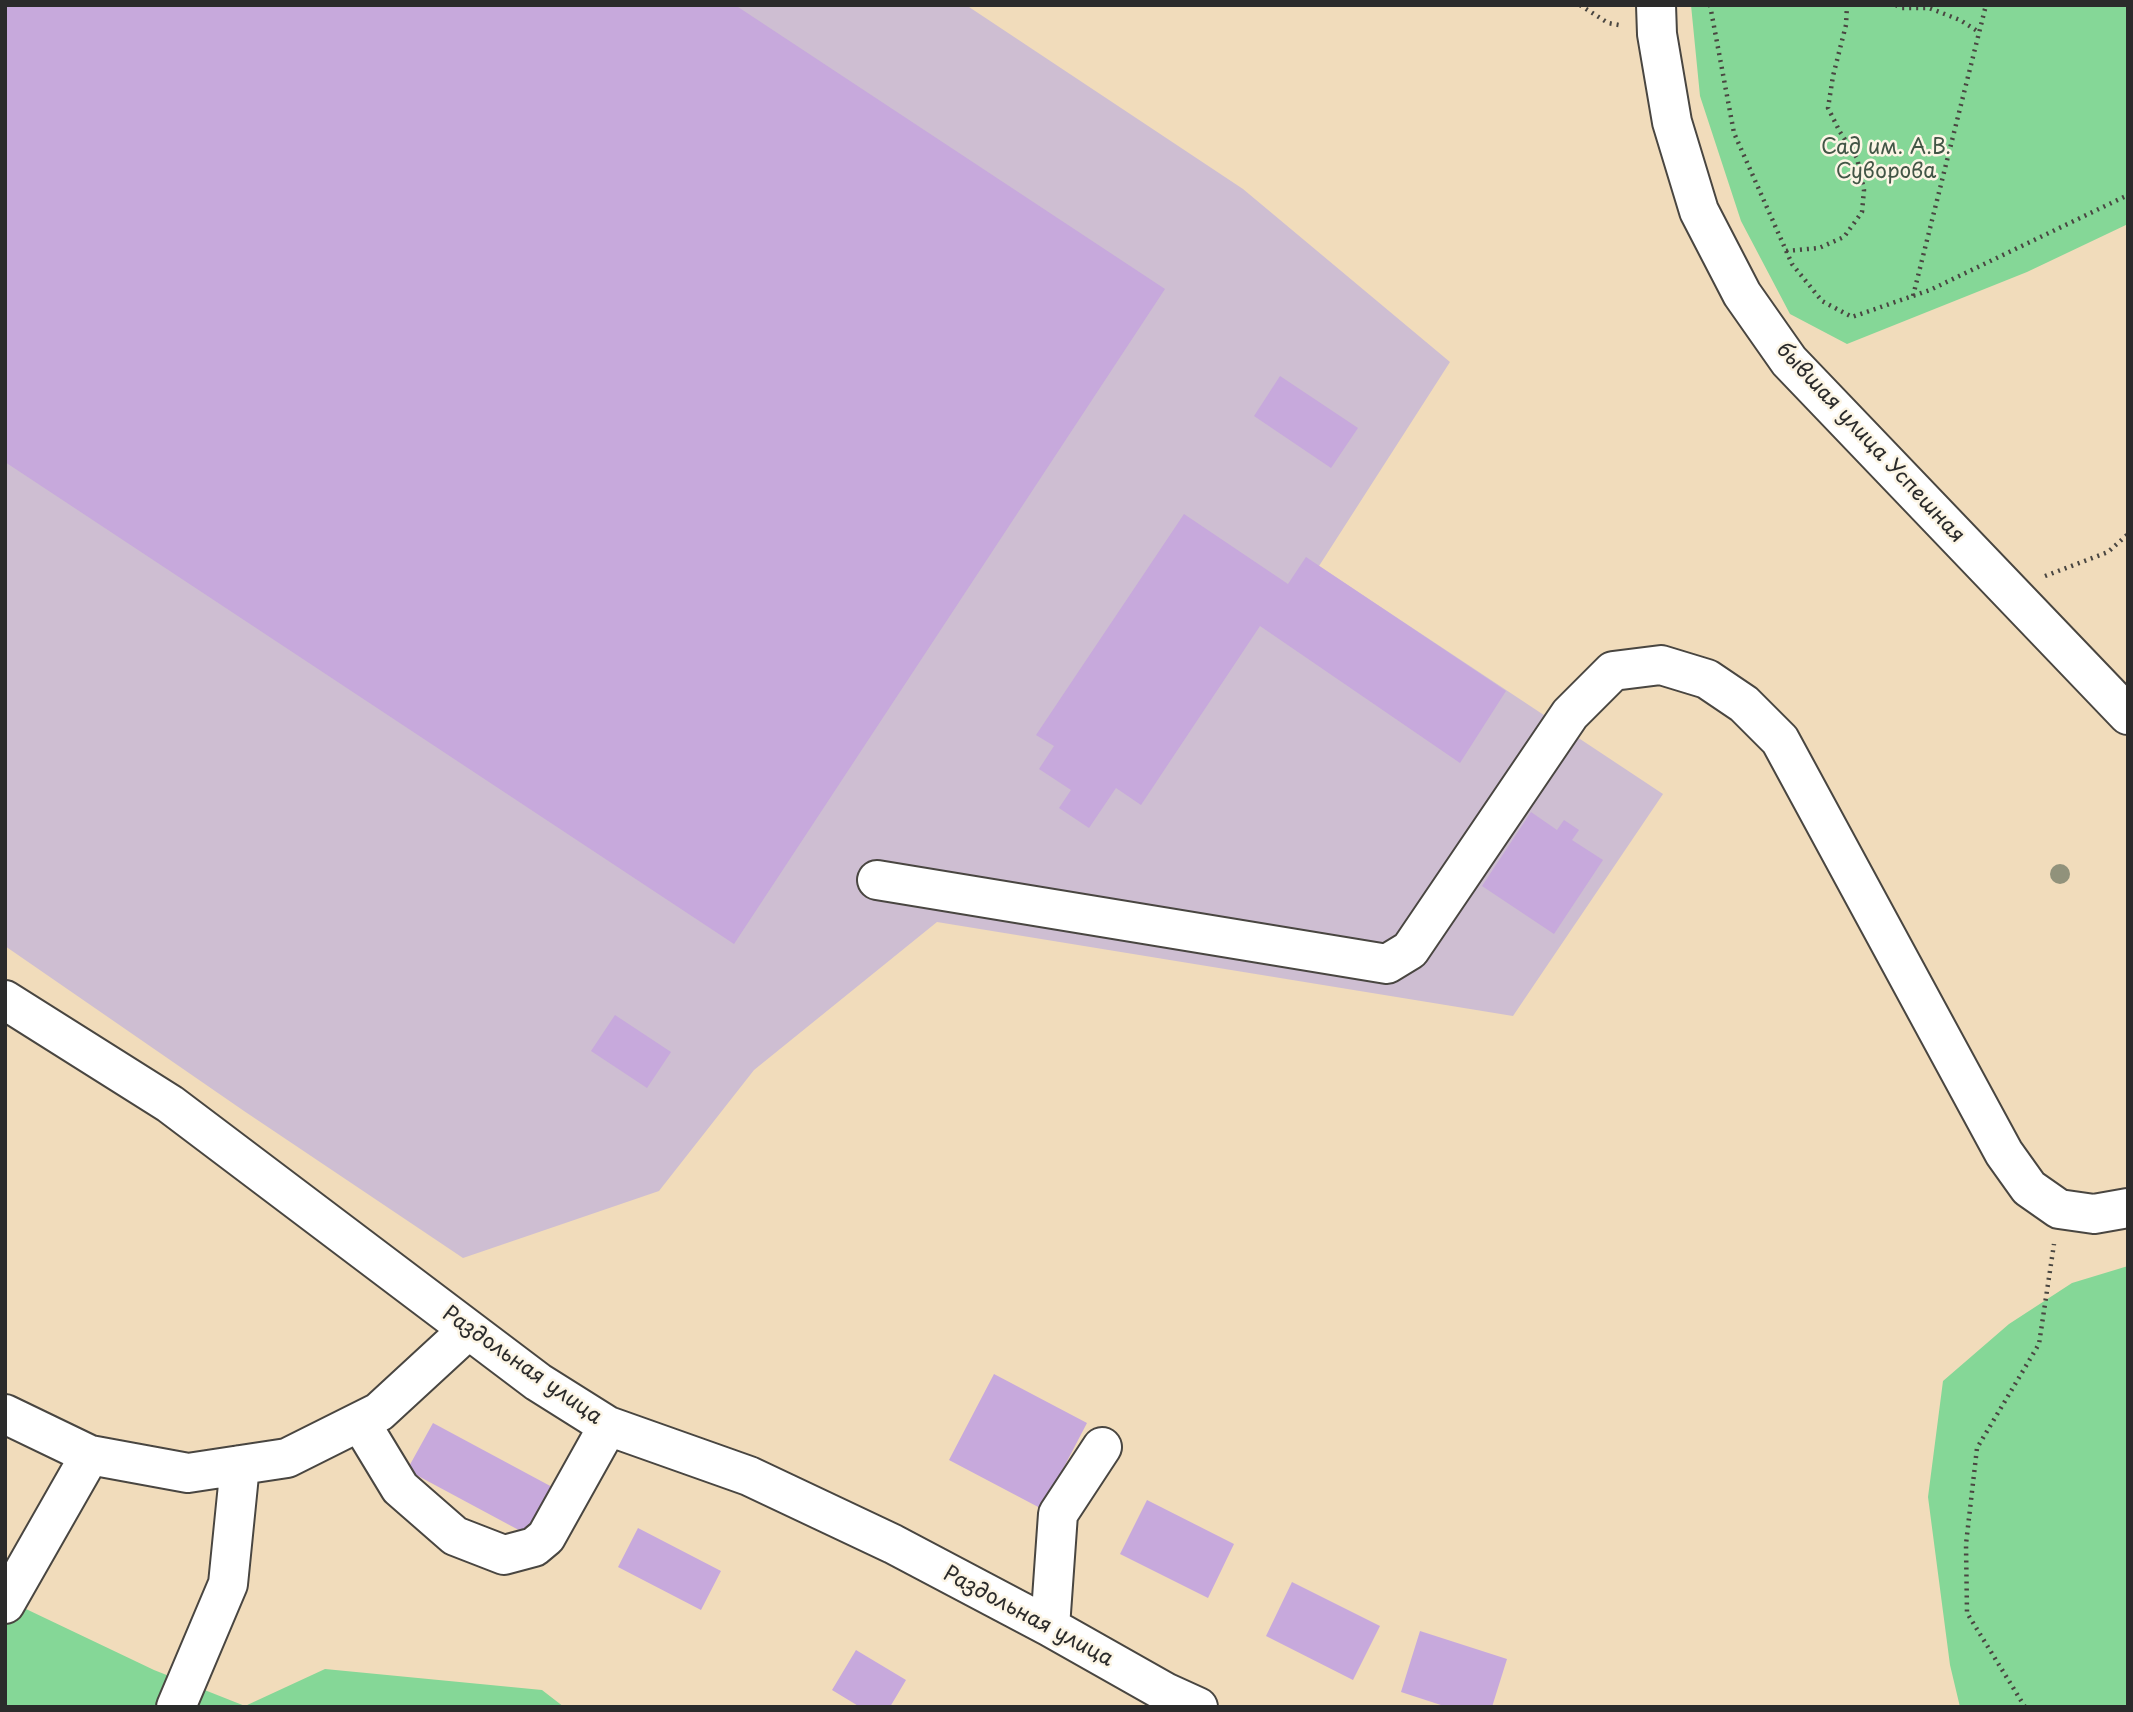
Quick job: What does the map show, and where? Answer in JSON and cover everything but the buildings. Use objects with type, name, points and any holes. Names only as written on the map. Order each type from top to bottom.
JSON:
[{"type":"street","name":"бывшая улица Успешная","points":[[1656,5],[1657,34],[1672,122],[1699,211],[1742,294],[1788,360],[2128,715]]},
{"type":"street","points":[[877,880],[1387,964],[1410,950],[1570,714],[1613,671],[1661,665],[1707,679],[1745,704],[1780,740],[2004,1153],[2029,1188],[2059,1209],[2094,1214],[2128,1208]]},
{"type":"street","name":"Раздольная улица","points":[[5,1000],[170,1104],[538,1382],[608,1426],[749,1476],[893,1544],[1050,1627],[1165,1692],[1198,1707]]},
{"type":"street","points":[[5,1414],[90,1455],[188,1473],[287,1458],[379,1412],[468,1330]]},
{"type":"street","points":[[360,1422],[400,1488],[455,1536],[504,1555],[534,1547],[545,1537],[608,1426]]},
{"type":"street","points":[[1050,1627],[1058,1514],[1102,1447]]},
{"type":"street","points":[[5,1604],[90,1455]]},
{"type":"street","points":[[176,1707],[228,1584],[240,1465]]},
{"type":"path","points":[[1710,5],[1734,133],[1786,251],[1792,264],[1822,301],[1852,317],[1930,290],[2128,195]]},
{"type":"path","points":[[1786,251],[1819,248],[1844,237],[1862,212],[1864,190],[1857,158],[1828,108],[1846,25],[1846,5]]},
{"type":"path","points":[[1896,5],[1901,8],[1928,8],[1960,20],[1979,32]]},
{"type":"path","points":[[1913,296],[1986,5]]},
{"type":"path","points":[[2008,589],[2108,552],[2128,534]]},
{"type":"path","points":[[2025,1707],[1967,1613],[1966,1544],[1977,1448],[2039,1344],[2059,1209]]},
{"type":"shaded area","points":[[5,5],[966,5],[1243,189],[1450,362],[1319,566],[1663,794],[1513,1016],[937,922],[754,1070],[659,1191],[463,1258],[5,946]]},
{"type":"green space","name":"Сад им. А.В. Суворова","points":[[1691,5],[2128,5],[2128,224],[2027,272],[1847,344],[1790,314],[1741,221],[1700,96]]},
{"type":"green space","points":[[2128,1266],[2128,1707],[1960,1707],[1950,1665],[1928,1497],[1943,1381],[2009,1324],[2072,1283]]},
{"type":"green space","points":[[5,1599],[154,1670],[245,1706],[325,1669],[542,1690],[564,1707],[5,1707]]}]
